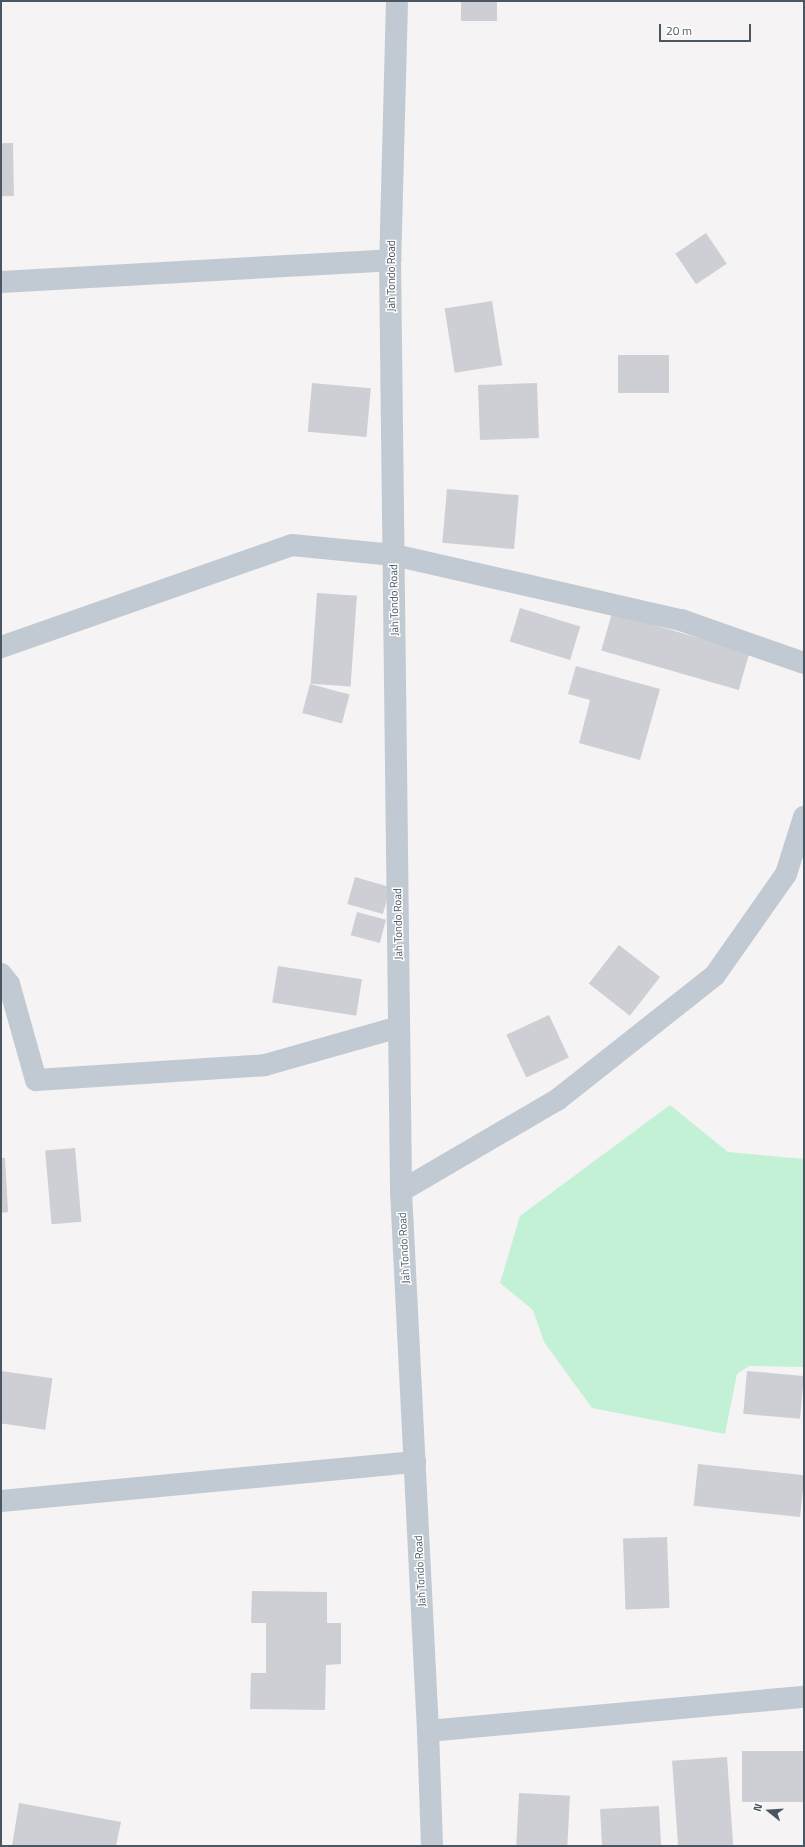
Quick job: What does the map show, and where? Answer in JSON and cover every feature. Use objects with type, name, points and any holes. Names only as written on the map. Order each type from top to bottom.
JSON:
[{"type":"street","name":"Jah Tondo Road","points":[[397,1],[390,260],[401,1191],[428,1731],[432,1846]]},
{"type":"street","points":[[1,282],[390,260]]},
{"type":"street","points":[[1,647],[292,545],[394,555],[681,620],[804,663]]},
{"type":"street","points":[[401,1191],[557,1100],[715,975],[786,874],[804,817]]},
{"type":"street","points":[[1,974],[9,984],[36,1080],[265,1065],[399,1027]]},
{"type":"street","points":[[1,1501],[415,1462]]},
{"type":"street","points":[[428,1731],[804,1697]]},
{"type":"green space","points":[[670,1105],[728,1152],[804,1159],[804,1367],[749,1366],[737,1374],[725,1434],[592,1408],[544,1342],[533,1310],[500,1283],[520,1216]]},
{"type":"building","points":[[461,1],[497,1],[497,21],[461,21]]},
{"type":"building","points":[[1,143],[13,143],[14,196],[2,196]]},
{"type":"building","points":[[706,233],[727,264],[696,284],[675,254]]},
{"type":"building","points":[[492,301],[502,365],[455,373],[445,309]]},
{"type":"building","points":[[618,355],[669,355],[669,393],[618,393]]},
{"type":"building","points":[[312,383],[371,388],[367,437],[308,432]]},
{"type":"building","points":[[537,383],[539,438],[480,440],[478,385]]},
{"type":"building","points":[[447,489],[519,495],[514,549],[442,543]]},
{"type":"building","points":[[317,593],[357,596],[351,687],[311,684]]},
{"type":"building","points":[[520,608],[580,626],[570,660],[510,641]]},
{"type":"building","points":[[612,613],[749,652],[739,690],[601,650]]},
{"type":"building","points":[[576,666],[660,689],[640,760],[579,743],[590,700],[568,694]]},
{"type":"building","points":[[310,684],[350,695],[342,724],[302,713]]},
{"type":"building","points":[[355,877],[391,887],[383,914],[347,904]]},
{"type":"building","points":[[357,912],[386,920],[380,943],[351,935]]},
{"type":"building","points":[[619,945],[660,977],[630,1016],[589,984]]},
{"type":"building","points":[[278,966],[362,979],[356,1016],[272,1003]]},
{"type":"building","points":[[549,1015],[569,1058],[526,1077],[506,1035]]},
{"type":"building","points":[[75,1148],[81,1222],[52,1224],[45,1151]]},
{"type":"building","points":[[1,1158],[5,1158],[8,1212],[1,1213]]},
{"type":"building","points":[[1,1371],[52,1378],[45,1430],[1,1424]]},
{"type":"building","points":[[747,1371],[804,1376],[800,1419],[743,1414]]},
{"type":"building","points":[[698,1464],[804,1475],[800,1517],[694,1506]]},
{"type":"building","points":[[667,1537],[669,1608],[626,1609],[623,1539]]},
{"type":"building","points":[[252,1591],[327,1592],[327,1623],[341,1623],[341,1664],[326,1665],[325,1710],[250,1709],[251,1673],[266,1673],[266,1623],[251,1623]]},
{"type":"building","points":[[742,1751],[804,1751],[804,1802],[742,1802]]},
{"type":"building","points":[[727,1757],[733,1846],[678,1846],[672,1761]]},
{"type":"building","points":[[519,1793],[570,1796],[567,1846],[516,1846]]},
{"type":"building","points":[[19,1803],[121,1822],[116,1846],[12,1846]]},
{"type":"building","points":[[659,1806],[661,1846],[602,1846],[600,1809]]}]
